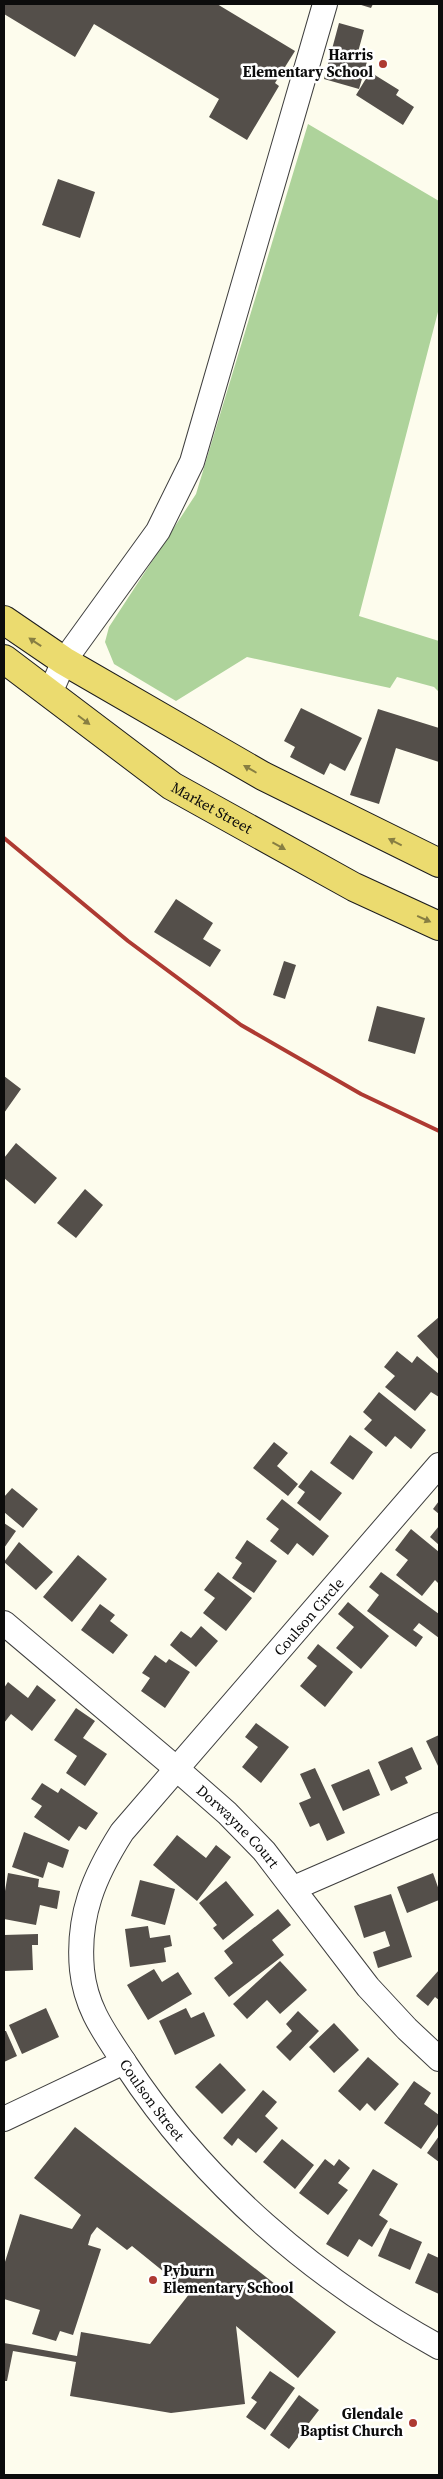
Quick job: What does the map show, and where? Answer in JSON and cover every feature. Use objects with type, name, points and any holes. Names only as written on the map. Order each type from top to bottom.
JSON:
[{"type":"main road","points":[[4,620],[64,661],[263,776],[439,863]]},
{"type":"main road","name":"Market Street","points":[[4,659],[172,786],[354,888],[439,926]]},
{"type":"street","points":[[50,693],[64,661],[158,531],[192,462],[325,4]]},
{"type":"street","name":"Coulson Circle","points":[[178,1770],[439,1465]]},
{"type":"street","name":"Dorwayne Court","points":[[4,1623],[178,1770],[264,1851],[368,1987],[406,2029],[439,2059]]},
{"type":"street","name":"Coulson Street","points":[[178,1770],[122,1832],[103,1863],[88,1898],[82,1933],[82,1970],[91,2011],[148,2099],[192,2152],[255,2217],[334,2282],[393,2321],[439,2347]]},
{"type":"street","points":[[294,1888],[439,1825]]},
{"type":"street","points":[[4,2119],[124,2062]]},
{"type":"green space","points":[[308,124],[439,201],[439,308],[359,616],[439,641],[439,692],[434,687],[397,677],[390,688],[247,657],[176,701],[114,664],[105,642],[109,627],[196,494]]},
{"type":"building","points":[[4,4],[217,4],[295,51],[275,83],[279,86],[247,140],[209,117],[219,99],[94,24],[75,57],[4,14]]},
{"type":"building","points":[[358,4],[373,4],[371,8]]},
{"type":"building","points":[[339,23],[364,30],[358,52],[369,55],[359,89],[324,79]]},
{"type":"building","points":[[370,72],[399,90],[396,95],[414,107],[403,125],[356,95]]},
{"type":"building","points":[[58,179],[95,192],[80,238],[42,225]]},
{"type":"building","points":[[301,708],[362,738],[345,771],[330,763],[324,775],[290,757],[295,747],[284,741]]},
{"type":"building","points":[[378,709],[439,728],[439,762],[396,748],[379,804],[350,795]]},
{"type":"building","points":[[176,899],[213,923],[203,939],[221,950],[210,967],[154,932]]},
{"type":"building","points":[[284,961],[296,965],[285,999],[273,995]]},
{"type":"building","points":[[377,1006],[425,1018],[415,1054],[368,1041]]},
{"type":"building","points":[[4,1076],[21,1089],[4,1113]]},
{"type":"building","points":[[16,1143],[57,1178],[35,1204],[4,1178],[4,1158]]},
{"type":"building","points":[[85,1189],[103,1205],[76,1238],[57,1223]]},
{"type":"building","points":[[439,1317],[439,1360],[417,1336]]},
{"type":"building","points":[[397,1351],[412,1363],[417,1356],[439,1374],[439,1397],[431,1392],[415,1411],[385,1387],[395,1376],[384,1367]]},
{"type":"building","points":[[379,1392],[426,1430],[411,1449],[395,1436],[386,1447],[364,1429],[372,1420],[363,1412]]},
{"type":"building","points":[[350,1435],[373,1452],[353,1480],[330,1463]]},
{"type":"building","points":[[274,1442],[288,1453],[277,1466],[298,1484],[288,1496],[253,1468]]},
{"type":"building","points":[[311,1470],[342,1493],[320,1521],[297,1503],[305,1492],[298,1487]]},
{"type":"building","points":[[12,1488],[38,1509],[23,1528],[4,1512],[4,1497]]},
{"type":"building","points":[[282,1499],[329,1536],[313,1556],[297,1543],[288,1555],[270,1541],[279,1529],[266,1519]]},
{"type":"building","points":[[439,1501],[439,1514],[433,1509]]},
{"type":"building","points":[[4,1523],[16,1531],[4,1548]]},
{"type":"building","points":[[439,1526],[439,1545],[430,1537]]},
{"type":"building","points":[[411,1529],[439,1552],[439,1584],[435,1580],[422,1596],[396,1575],[408,1560],[395,1550]]},
{"type":"building","points":[[247,1540],[277,1561],[254,1593],[232,1578],[242,1563],[235,1558]]},
{"type":"building","points":[[19,1542],[53,1572],[36,1590],[4,1562]]},
{"type":"building","points":[[78,1555],[107,1579],[72,1622],[43,1597]]},
{"type":"building","points":[[218,1572],[252,1598],[226,1631],[203,1613],[215,1598],[204,1590]]},
{"type":"building","points":[[381,1572],[439,1614],[439,1638],[419,1623],[413,1630],[423,1637],[416,1647],[367,1611],[379,1595],[369,1587]]},
{"type":"building","points":[[348,1602],[389,1636],[361,1669],[336,1648],[354,1627],[338,1614]]},
{"type":"building","points":[[100,1604],[115,1615],[110,1621],[128,1635],[113,1654],[81,1630]]},
{"type":"building","points":[[201,1626],[218,1641],[196,1667],[170,1645],[181,1631],[191,1638]]},
{"type":"building","points":[[318,1644],[353,1672],[325,1707],[300,1686],[317,1666],[307,1658]]},
{"type":"building","points":[[155,1655],[166,1663],[169,1659],[190,1672],[165,1708],[141,1691],[150,1678],[142,1673]]},
{"type":"building","points":[[8,1682],[28,1698],[37,1685],[56,1700],[32,1731],[11,1714],[4,1723],[4,1688]]},
{"type":"building","points":[[76,1708],[95,1721],[83,1738],[107,1754],[85,1786],[66,1773],[77,1756],[54,1740]]},
{"type":"building","points":[[256,1723],[289,1747],[261,1783],[242,1767],[258,1747],[245,1737]]},
{"type":"building","points":[[439,1735],[439,1768],[426,1741]]},
{"type":"building","points":[[412,1747],[422,1769],[405,1777],[408,1783],[391,1791],[378,1762]]},
{"type":"building","points":[[315,1768],[345,1833],[327,1841],[319,1823],[310,1827],[299,1803],[311,1798],[300,1774]]},
{"type":"building","points":[[369,1769],[380,1795],[343,1811],[331,1785]]},
{"type":"building","points":[[42,1783],[58,1793],[61,1788],[98,1813],[86,1830],[79,1826],[69,1841],[34,1817],[42,1806],[31,1799]]},
{"type":"building","points":[[24,1832],[69,1850],[63,1868],[48,1862],[43,1878],[12,1867]]},
{"type":"building","points":[[177,1835],[206,1858],[216,1845],[231,1857],[197,1901],[153,1865]]},
{"type":"building","points":[[8,1873],[39,1879],[38,1887],[60,1891],[57,1909],[40,1905],[36,1925],[4,1919],[4,1897]]},
{"type":"building","points":[[433,1873],[439,1890],[439,1900],[407,1913],[397,1887]]},
{"type":"building","points":[[140,1880],[175,1889],[165,1925],[131,1916]]},
{"type":"building","points":[[226,1881],[254,1915],[223,1940],[213,1928],[217,1925],[199,1903]]},
{"type":"building","points":[[391,1894],[412,1957],[378,1968],[373,1952],[390,1946],[385,1931],[364,1938],[354,1906]]},
{"type":"building","points":[[278,1909],[291,1925],[272,1940],[284,1955],[229,1997],[214,1978],[233,1963],[224,1951]]},
{"type":"building","points":[[148,1926],[150,1938],[170,1935],[172,1946],[164,1948],[166,1962],[130,1967],[125,1929]]},
{"type":"building","points":[[38,1934],[38,1945],[32,1945],[33,1970],[4,1971],[4,1935]]},
{"type":"building","points":[[280,1961],[307,1990],[280,2014],[267,2000],[247,2019],[233,2004]]},
{"type":"building","points":[[154,1969],[162,1982],[178,1972],[192,1994],[148,2020],[127,1985]]},
{"type":"building","points":[[439,1970],[439,2000],[435,1997],[428,2006],[416,1996]]},
{"type":"building","points":[[46,2008],[59,2037],[22,2054],[9,2025]]},
{"type":"building","points":[[186,2008],[191,2018],[204,2012],[215,2036],[175,2055],[159,2021]]},
{"type":"building","points":[[298,2011],[319,2031],[290,2061],[276,2047],[292,2031],[286,2024]]},
{"type":"building","points":[[334,2023],[359,2050],[334,2073],[309,2047]]},
{"type":"building","points":[[4,2031],[6,2031],[17,2056],[4,2062]]},
{"type":"building","points":[[368,2057],[399,2084],[375,2111],[367,2103],[360,2111],[338,2091]]},
{"type":"building","points":[[220,2063],[246,2090],[222,2114],[195,2087]]},
{"type":"building","points":[[414,2081],[431,2093],[424,2104],[439,2115],[439,2123],[421,2149],[384,2123]]},
{"type":"building","points":[[263,2090],[277,2102],[265,2116],[278,2128],[256,2153],[238,2138],[232,2146],[223,2138]]},
{"type":"building","points":[[75,2127],[336,2332],[298,2378],[236,2326],[245,2404],[171,2413],[70,2396],[76,2362],[13,2351],[7,2381],[4,2381],[4,2343],[77,2356],[81,2332],[150,2344],[190,2293],[132,2246],[127,2250],[97,2227],[91,2235],[88,2245],[101,2249],[73,2335],[60,2331],[56,2341],[32,2334],[40,2310],[4,2299],[4,2265],[20,2214],[72,2229],[81,2215],[34,2178]]},
{"type":"building","points":[[439,2136],[439,2162],[427,2153]]},
{"type":"building","points":[[282,2139],[314,2165],[295,2189],[263,2162]]},
{"type":"building","points":[[325,2159],[334,2166],[339,2159],[350,2168],[338,2183],[348,2190],[328,2215],[299,2193]]},
{"type":"building","points":[[373,2169],[398,2184],[379,2215],[388,2221],[372,2247],[359,2239],[348,2257],[326,2244]]},
{"type":"building","points":[[390,2228],[422,2242],[410,2270],[378,2256]]},
{"type":"building","points":[[428,2253],[439,2258],[439,2294],[415,2283]]},
{"type":"building","points":[[270,2371],[295,2388],[265,2430],[246,2417],[257,2402],[251,2398]]},
{"type":"building","points":[[299,2395],[319,2410],[289,2449],[270,2435]]},
{"type":"railway","points":[[4,838],[128,941],[241,1025],[361,1094],[439,1131]]},
{"type":"place","name":"Harris Elementary School","points":[[383,64]]},
{"type":"place","name":"Pyburn Elementary School","points":[[153,2280]]},
{"type":"place","name":"Glendale Baptist Church","points":[[413,2423]]}]
